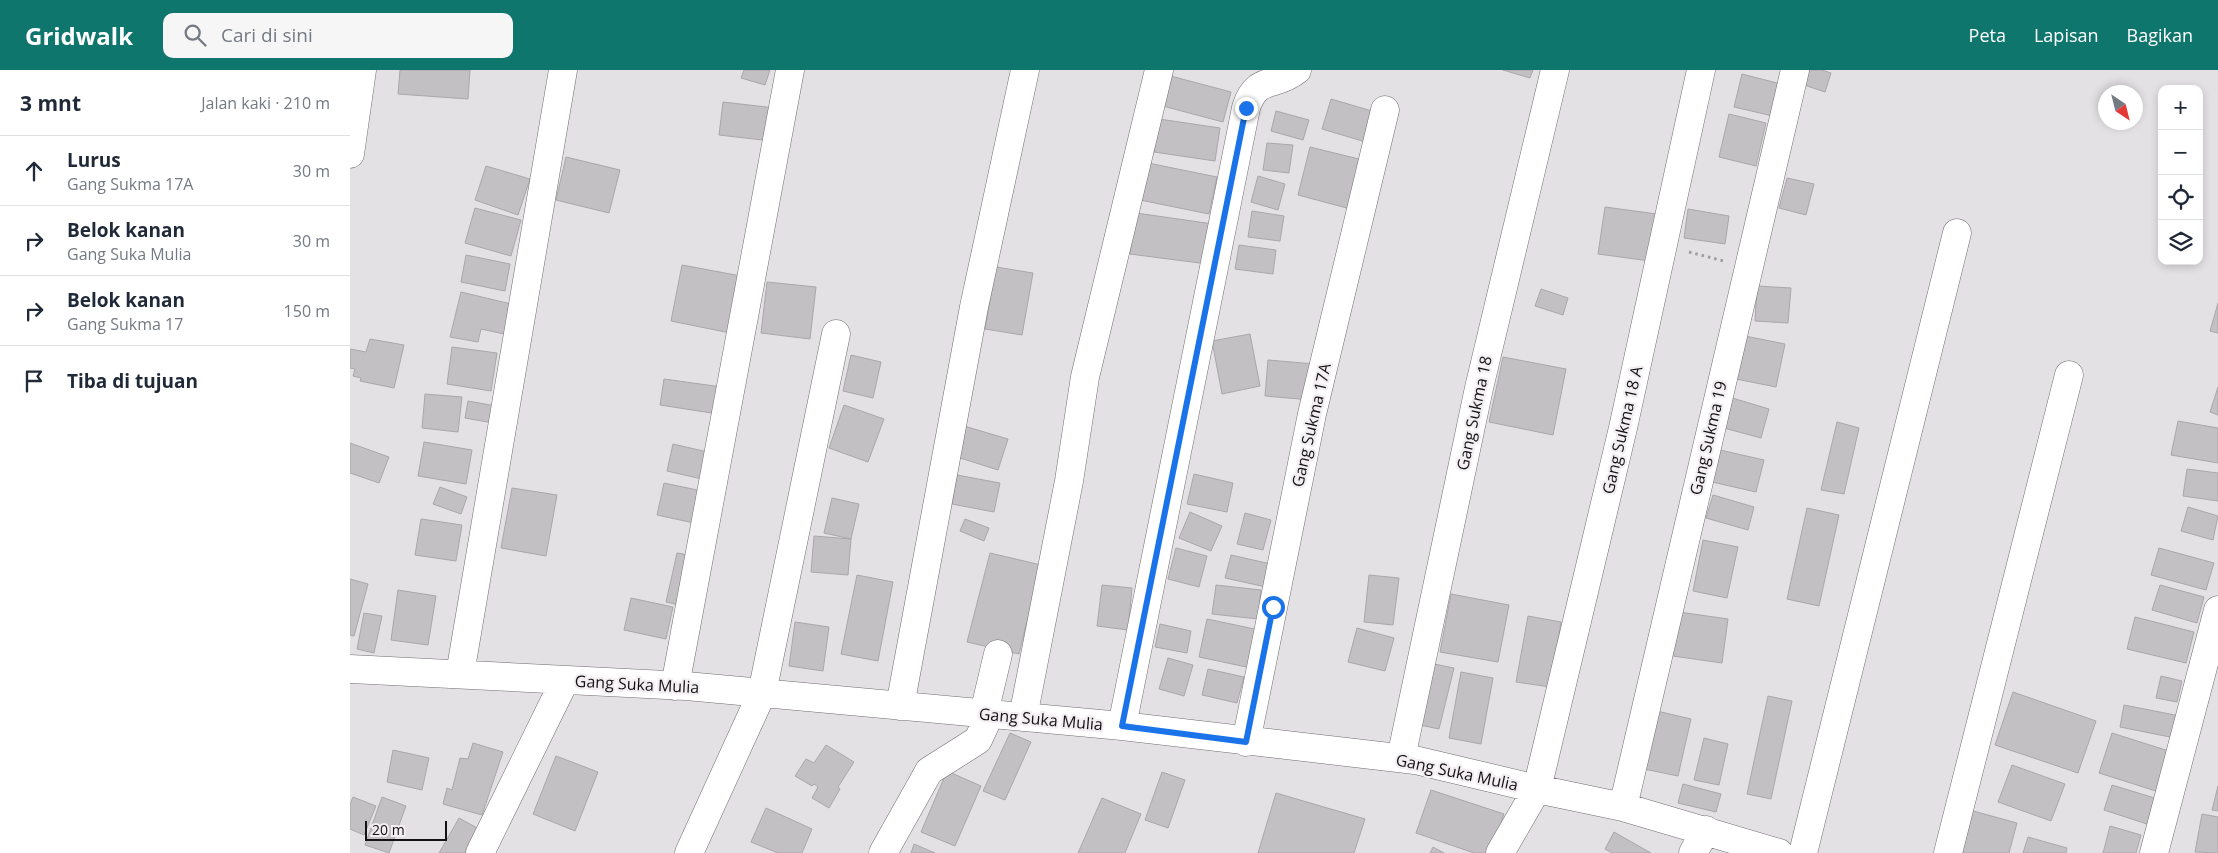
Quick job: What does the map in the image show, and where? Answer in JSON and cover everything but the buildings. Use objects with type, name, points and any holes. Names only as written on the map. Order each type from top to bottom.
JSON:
[{"type":"street","points":[[350,154],[362,70]]},
{"type":"street","points":[[460,674],[563,70]]},
{"type":"street","points":[[675,686],[790,70]]},
{"type":"street","points":[[900,706],[974,307],[1025,70]]},
{"type":"street","points":[[1024,717],[1070,481],[1085,377],[1159,70]]},
{"type":"street","points":[[1122,726],[1246,108],[1250,95],[1255,89],[1286,77],[1297,70]]},
{"type":"street","name":"Gang Sukma 18","points":[[1401,758],[1479,388],[1555,70]]},
{"type":"street","name":"Gang Sukma 18 A","points":[[1500,853],[1537,789],[1621,437],[1701,70]]},
{"type":"street","name":"Gang Sukma 19","points":[[1622,807],[1795,70]]},
{"type":"street","name":"Gang Sukma 17A","points":[[1246,742],[1312,414],[1385,110]]},
{"type":"street","points":[[1804,853],[1957,232]]},
{"type":"street","points":[[690,853],[762,694],[836,334]]},
{"type":"street","points":[[1948,853],[2069,375]]},
{"type":"street","points":[[2154,853],[2218,610]]},
{"type":"street","points":[[883,853],[929,771],[978,740],[987,714],[998,654]]},
{"type":"street","name":"Gang Suka Mulia","points":[[350,668],[675,686],[1122,726],[1246,742],[1401,758],[1622,807],[1706,830],[1779,853]]},
{"type":"street","points":[[480,853],[565,680]]},
{"type":"street","points":[[1693,853],[1706,830]]},
{"type":"path","points":[[1662,246],[1724,261],[1748,270]]},
{"type":"route","points":[[1246,108],[1122,726],[1246,742],[1273,607]]}]
